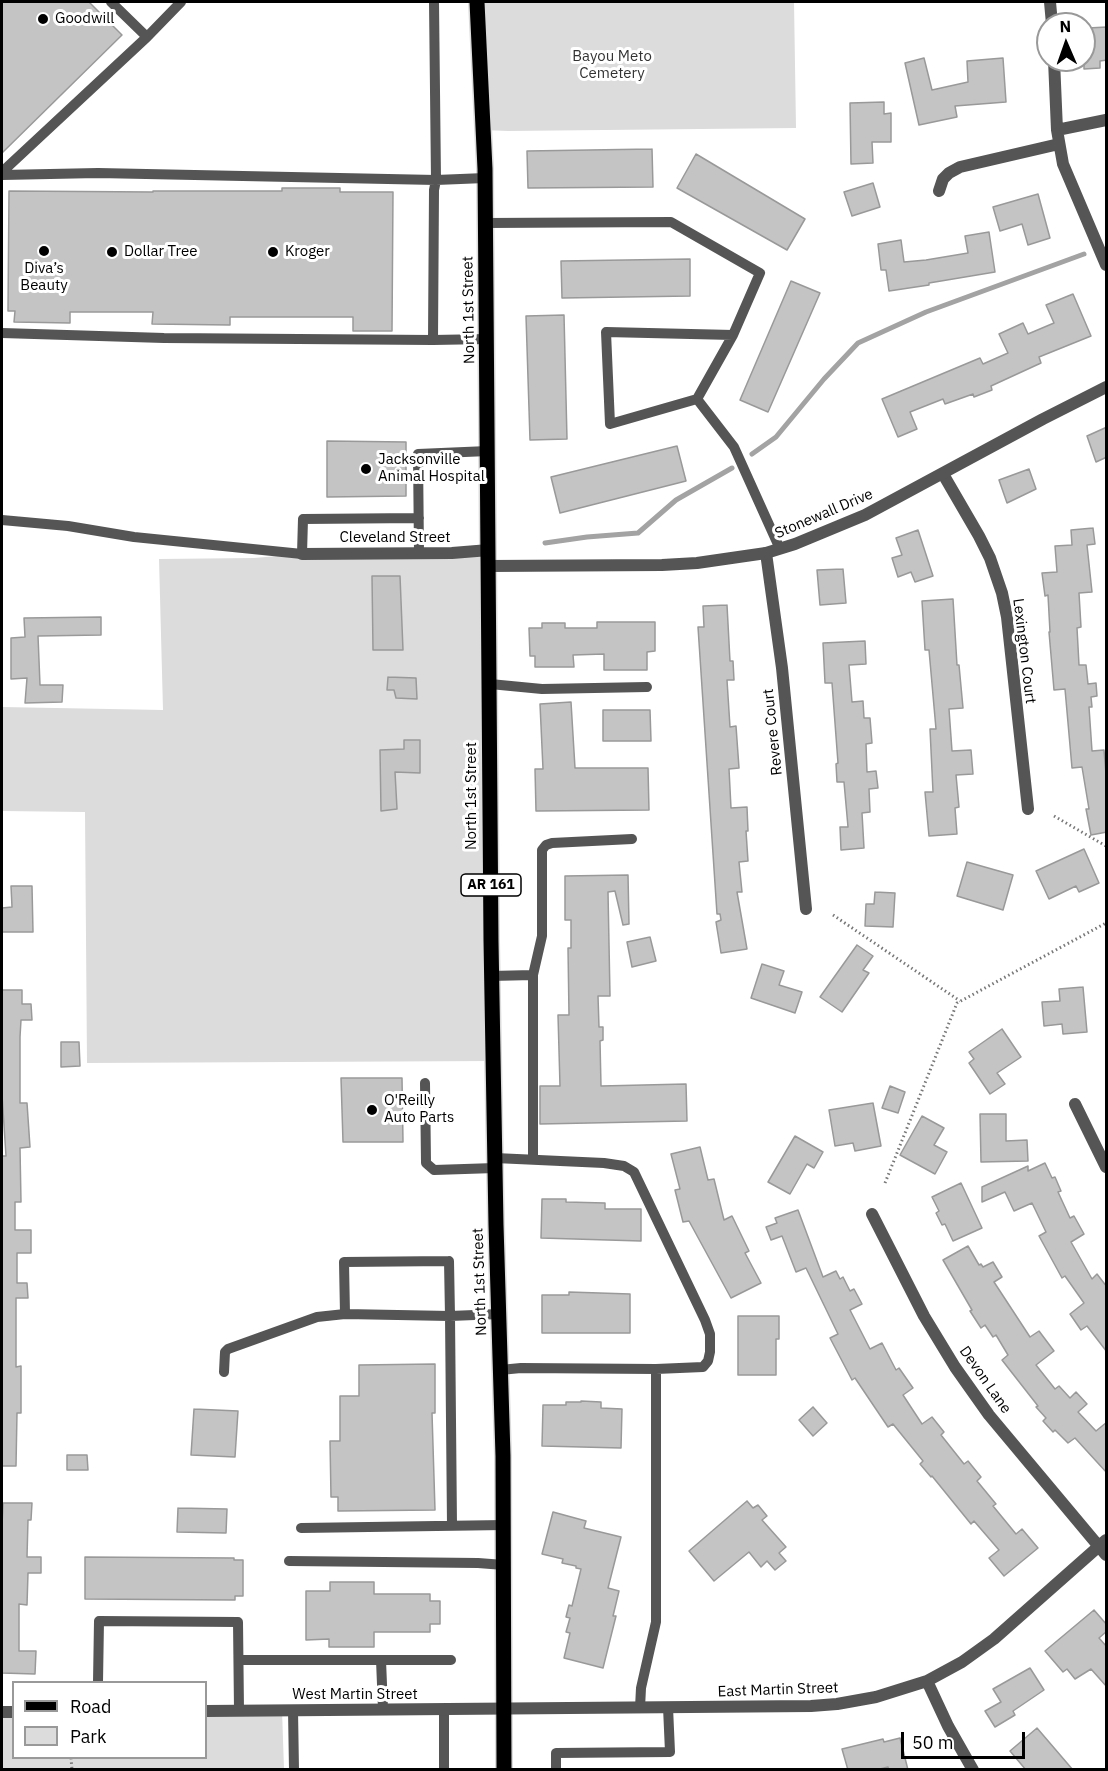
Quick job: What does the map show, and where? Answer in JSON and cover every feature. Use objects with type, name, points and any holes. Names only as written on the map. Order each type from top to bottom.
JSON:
[{"type":"main road","name":"North 1st Street","points":[[477,2],[486,224],[492,976],[504,1525],[504,1770]]},
{"type":"street","points":[[1055,72],[1059,144],[1064,164],[1107,265]]},
{"type":"street","points":[[1058,130],[1107,120]]},
{"type":"street","points":[[939,191],[943,179],[960,167],[1059,144]]},
{"type":"street","name":"Stonewall Drive","points":[[489,558],[662,565],[697,563],[766,553],[837,528],[1107,387]]},
{"type":"street","name":"Lexington Court","points":[[943,474],[990,558],[1002,593],[1028,809]]},
{"type":"street","name":"Cleveland Street","points":[[302,554],[452,553],[489,558]]},
{"type":"street","name":"Revere Court","points":[[766,553],[782,668],[806,909]]},
{"type":"street","points":[[1075,1104],[1107,1167]]},
{"type":"street","name":"Devon Lane","points":[[872,1214],[924,1316],[989,1415],[1104,1547]]},
{"type":"street","name":"East Martin Street","points":[[505,1708],[811,1706],[876,1697],[927,1681],[962,1662],[994,1639],[1104,1547]]},
{"type":"street","points":[[927,1681],[948,1726],[973,1770]]},
{"type":"street","name":"West Martin Street","points":[[207,1711],[505,1708]]},
{"type":"lane","points":[[111,2],[147,37]]},
{"type":"lane","points":[[2,173],[147,37],[181,2]]},
{"type":"lane","points":[[434,2],[436,180],[434,340]]},
{"type":"lane","points":[[2,173],[436,180],[485,178]]},
{"type":"lane","points":[[486,224],[671,222],[760,273],[733,335],[697,399],[610,424],[606,332],[733,335]]},
{"type":"lane","points":[[2,333],[164,338],[487,339]]},
{"type":"lane","points":[[697,399],[734,447],[780,549]]},
{"type":"lane","points":[[419,553],[418,454],[488,451]]},
{"type":"lane","points":[[2,520],[68,526],[134,537],[302,554],[303,519],[418,518]]},
{"type":"lane","points":[[490,684],[558,689],[647,687]]},
{"type":"lane","points":[[533,1158],[533,975],[542,936],[542,850],[546,845],[552,843],[632,840]]},
{"type":"lane","points":[[492,976],[533,975]]},
{"type":"lane","points":[[425,1083],[426,1163],[434,1170],[533,1158],[604,1163],[624,1166],[634,1172],[710,1334],[710,1352],[708,1361],[703,1367],[500,1370]]},
{"type":"lane","points":[[345,1314],[344,1262],[449,1261],[452,1526]]},
{"type":"lane","points":[[224,1372],[225,1352],[228,1349],[318,1317],[345,1314],[450,1316],[499,1314]]},
{"type":"lane","points":[[640,1708],[641,1688],[656,1622],[656,1369]]},
{"type":"lane","points":[[301,1528],[504,1525]]},
{"type":"lane","points":[[289,1561],[504,1565]]},
{"type":"lane","points":[[98,1681],[99,1621],[238,1622],[239,1710]]},
{"type":"lane","points":[[238,1660],[451,1660]]},
{"type":"lane","points":[[381,1660],[383,1709]]},
{"type":"lane","points":[[556,1770],[556,1753],[670,1752],[668,1707]]},
{"type":"lane","points":[[444,1709],[444,1770]]},
{"type":"lane","points":[[293,1710],[294,1770]]},
{"type":"path","points":[[1054,816],[1107,846]]},
{"type":"path","points":[[834,915],[960,1001]]},
{"type":"path","points":[[885,1183],[957,1003],[1107,923]]},
{"type":"green space","name":"Bayou Meto Cemetery","points":[[477,2],[794,2],[796,128],[483,130]]},
{"type":"green space","points":[[489,550],[493,1061],[87,1063],[85,812],[2,811],[2,707],[163,710],[159,559]]},
{"type":"green space","points":[[207,1710],[282,1710],[284,1769],[2,1769],[2,1712],[12,1712],[12,1759],[207,1759]]},
{"type":"building","points":[[2,2],[89,2],[122,35],[2,153]]},
{"type":"building","points":[[1107,27],[1107,60],[1100,61],[1100,68],[1096,68],[1096,28]]},
{"type":"building","points":[[924,58],[932,90],[968,82],[967,61],[1003,58],[1006,102],[955,106],[957,117],[919,125],[905,63]]},
{"type":"building","points":[[884,102],[884,114],[891,113],[891,142],[872,142],[873,163],[851,164],[850,103]]},
{"type":"building","points":[[652,149],[653,187],[528,188],[527,151]]},
{"type":"building","points":[[696,154],[805,219],[787,250],[677,188]]},
{"type":"building","points":[[873,183],[880,207],[852,216],[844,192]]},
{"type":"building","name":"Kroger","points":[[282,188],[340,188],[340,192],[393,192],[392,331],[353,331],[353,317],[230,317],[230,325],[152,324],[153,312],[70,312],[70,323],[14,322],[15,311],[8,311],[9,191],[282,191]]},
{"type":"building","points":[[1038,194],[1050,238],[1028,245],[1022,224],[1000,231],[993,207]]},
{"type":"building","points":[[989,232],[995,272],[889,291],[886,270],[881,270],[878,244],[901,240],[904,262],[926,260],[968,253],[965,236]]},
{"type":"building","points":[[690,259],[690,296],[562,298],[561,261]]},
{"type":"building","points":[[791,281],[820,293],[768,412],[740,400]]},
{"type":"building","points":[[1073,294],[1091,336],[1039,357],[1041,363],[991,386],[992,390],[945,404],[943,399],[910,412],[917,429],[898,437],[882,399],[980,358],[983,364],[1008,353],[999,334],[1023,323],[1028,334],[1054,323],[1046,305]]},
{"type":"building","points":[[564,315],[567,439],[530,440],[526,316]]},
{"type":"building","points":[[1107,427],[1107,457],[1096,462],[1087,436]]},
{"type":"building","name":"Jacksonville Animal Hospital","points":[[327,441],[406,442],[406,496],[327,497]]},
{"type":"building","points":[[677,446],[686,481],[560,513],[551,477]]},
{"type":"building","points":[[1029,469],[1036,489],[1007,503],[999,480]]},
{"type":"building","points":[[1093,528],[1095,544],[1087,545],[1092,592],[1079,593],[1081,627],[1077,628],[1079,665],[1086,665],[1088,684],[1096,683],[1097,696],[1091,697],[1092,707],[1089,707],[1092,751],[1104,750],[1107,832],[1091,835],[1082,767],[1072,768],[1065,689],[1054,690],[1048,595],[1045,596],[1042,573],[1057,572],[1055,546],[1072,545],[1071,530]]},
{"type":"building","points":[[918,530],[933,576],[915,582],[911,572],[898,577],[892,558],[902,555],[896,538]]},
{"type":"building","points":[[843,569],[846,603],[820,605],[817,570]]},
{"type":"building","points":[[372,576],[400,576],[403,650],[373,650]]},
{"type":"building","points":[[953,599],[957,665],[959,665],[963,708],[949,709],[952,751],[971,750],[973,774],[956,775],[959,807],[955,808],[957,834],[929,836],[925,792],[933,792],[930,729],[936,729],[929,650],[925,650],[922,601]]},
{"type":"building","points":[[727,605],[730,661],[733,661],[734,680],[727,680],[730,727],[736,726],[739,768],[729,769],[731,808],[747,807],[748,861],[739,862],[742,892],[737,892],[747,949],[721,953],[716,922],[721,920],[720,914],[717,914],[698,627],[704,627],[703,606]]},
{"type":"building","points":[[101,617],[101,635],[38,636],[40,685],[63,685],[62,702],[25,703],[27,678],[11,679],[11,638],[25,637],[24,618]]},
{"type":"building","points":[[597,622],[655,622],[655,651],[647,652],[647,670],[604,670],[604,654],[573,655],[574,667],[535,667],[535,656],[530,656],[529,628],[542,628],[542,623],[565,623],[565,628],[597,628]]},
{"type":"building","points":[[865,641],[866,664],[849,665],[852,702],[863,701],[864,718],[870,718],[872,743],[866,744],[867,772],[876,771],[878,788],[869,789],[870,812],[862,813],[864,848],[841,850],[840,827],[848,827],[844,782],[837,782],[836,764],[838,763],[832,683],[825,683],[823,643]]},
{"type":"building","points":[[388,677],[416,678],[417,699],[396,698],[394,690],[387,690]]},
{"type":"building","points":[[571,702],[575,768],[648,768],[649,810],[536,811],[535,769],[543,769],[540,704]]},
{"type":"building","points":[[603,710],[650,710],[651,741],[603,741]]},
{"type":"building","points":[[404,740],[420,740],[420,773],[395,772],[397,809],[381,811],[380,750],[404,749]]},
{"type":"building","points":[[1084,849],[1099,883],[1079,892],[1076,886],[1049,899],[1036,871]]},
{"type":"building","points":[[967,862],[1013,875],[1003,910],[957,896]]},
{"type":"building","points":[[628,875],[629,924],[623,925],[615,891],[608,892],[610,996],[598,996],[599,1027],[603,1027],[603,1040],[600,1041],[601,1086],[686,1084],[687,1121],[540,1124],[540,1086],[560,1086],[558,1015],[569,1015],[568,948],[571,948],[571,920],[565,920],[565,876]]},
{"type":"building","points":[[11,886],[32,886],[33,932],[2,932],[2,908],[12,907]]},
{"type":"building","points":[[875,892],[895,893],[893,927],[865,926],[866,904],[874,904]]},
{"type":"building","points":[[650,937],[656,961],[632,967],[627,942]]},
{"type":"building","points":[[857,945],[873,956],[863,970],[869,973],[842,1012],[820,997]]},
{"type":"building","points":[[762,964],[784,971],[779,985],[802,992],[795,1013],[751,998]]},
{"type":"building","points":[[1083,987],[1087,1032],[1063,1034],[1062,1024],[1044,1026],[1042,1002],[1060,1001],[1059,989]]},
{"type":"building","points":[[2,990],[22,990],[22,1004],[31,1004],[32,1020],[21,1020],[20,1037],[20,1103],[27,1103],[30,1147],[20,1148],[21,1202],[15,1202],[15,1230],[31,1230],[31,1253],[17,1253],[17,1283],[27,1283],[28,1298],[16,1298],[16,1367],[21,1366],[21,1413],[17,1413],[16,1466],[2,1466],[2,1156],[6,1156],[2,1095]]},
{"type":"building","points":[[1002,1029],[1021,1057],[997,1073],[1005,1084],[990,1094],[969,1063],[974,1059],[969,1052]]},
{"type":"building","points":[[61,1042],[79,1042],[80,1066],[61,1067]]},
{"type":"building","name":"O'Reilly Auto Parts","points":[[341,1078],[402,1078],[403,1142],[343,1142]]},
{"type":"building","points":[[890,1086],[905,1092],[898,1113],[882,1108]]},
{"type":"building","points":[[873,1103],[881,1146],[855,1151],[853,1143],[835,1146],[829,1110]]},
{"type":"building","points":[[980,1114],[1006,1114],[1006,1141],[1027,1140],[1028,1161],[981,1162]]},
{"type":"building","points":[[922,1116],[944,1128],[934,1145],[947,1152],[935,1174],[900,1155]]},
{"type":"building","points":[[795,1136],[823,1152],[814,1168],[807,1164],[790,1194],[768,1182]]},
{"type":"building","points":[[700,1147],[708,1180],[714,1179],[724,1220],[732,1216],[749,1251],[745,1253],[761,1283],[731,1298],[689,1221],[683,1222],[675,1190],[680,1189],[671,1154]]},
{"type":"building","points":[[1045,1163],[1052,1178],[1055,1177],[1061,1191],[1058,1192],[1070,1218],[1074,1216],[1084,1234],[1071,1242],[1092,1279],[1097,1274],[1107,1287],[1107,1352],[1087,1326],[1081,1330],[1070,1314],[1084,1303],[1065,1276],[1062,1278],[1039,1236],[1046,1232],[1032,1203],[1014,1211],[1005,1192],[982,1202],[982,1187],[1028,1166],[1028,1171]]},
{"type":"building","points":[[961,1183],[982,1228],[953,1241],[945,1224],[942,1225],[936,1213],[939,1211],[932,1197]]},
{"type":"building","points":[[542,1199],[605,1203],[605,1209],[641,1209],[641,1241],[541,1238]]},
{"type":"building","points":[[798,1210],[823,1277],[836,1271],[840,1279],[843,1277],[850,1291],[854,1289],[862,1304],[850,1310],[870,1349],[882,1343],[896,1370],[899,1368],[913,1388],[903,1395],[922,1424],[932,1417],[944,1432],[941,1435],[964,1464],[968,1461],[981,1477],[977,1481],[996,1504],[993,1506],[1016,1534],[1022,1529],[1038,1548],[1004,1576],[989,1558],[999,1550],[974,1521],[971,1524],[920,1464],[923,1461],[893,1424],[888,1427],[855,1378],[852,1380],[830,1338],[838,1334],[806,1268],[796,1272],[782,1236],[771,1240],[766,1227],[777,1223],[775,1218]]},
{"type":"building","points":[[968,1246],[979,1265],[983,1267],[993,1262],[1002,1277],[994,1282],[1030,1337],[1039,1331],[1054,1351],[1036,1365],[1055,1389],[1059,1386],[1070,1398],[1076,1392],[1087,1404],[1078,1412],[1096,1431],[1107,1422],[1107,1473],[1075,1438],[1068,1443],[1043,1421],[1046,1418],[1036,1407],[1038,1406],[1002,1360],[1008,1355],[996,1335],[993,1337],[985,1325],[981,1328],[970,1311],[972,1310],[943,1260]]},
{"type":"building","points":[[569,1292],[630,1294],[630,1333],[542,1333],[542,1295],[569,1295]]},
{"type":"building","points":[[738,1316],[779,1316],[779,1339],[776,1339],[776,1375],[738,1375]]},
{"type":"building","points":[[435,1364],[435,1413],[432,1413],[435,1510],[338,1511],[338,1497],[331,1497],[330,1441],[340,1441],[340,1396],[359,1396],[359,1365]]},
{"type":"building","points":[[566,1402],[601,1402],[601,1408],[622,1409],[621,1448],[542,1446],[543,1405],[566,1405]]},
{"type":"building","points":[[813,1407],[827,1423],[813,1436],[799,1420]]},
{"type":"building","points":[[194,1409],[238,1411],[235,1457],[191,1455]]},
{"type":"building","points":[[67,1455],[87,1455],[88,1470],[67,1470]]},
{"type":"building","points":[[747,1501],[753,1508],[758,1505],[767,1516],[762,1520],[786,1547],[779,1553],[786,1561],[775,1570],[767,1561],[761,1567],[749,1552],[714,1581],[689,1551]]},
{"type":"building","points":[[3,1503],[32,1503],[31,1520],[28,1520],[27,1557],[41,1557],[41,1573],[28,1573],[27,1605],[19,1604],[19,1651],[36,1651],[35,1674],[2,1673]]},
{"type":"building","points":[[178,1508],[227,1509],[226,1533],[177,1532]]},
{"type":"building","points":[[553,1512],[586,1521],[584,1528],[621,1537],[608,1588],[619,1591],[613,1616],[616,1616],[603,1668],[564,1658],[570,1633],[566,1632],[570,1618],[566,1617],[569,1605],[572,1606],[581,1569],[562,1563],[563,1559],[542,1554]]},
{"type":"building","points":[[85,1557],[234,1558],[234,1560],[243,1560],[243,1596],[235,1596],[235,1600],[85,1599]]},
{"type":"building","points":[[330,1582],[374,1582],[374,1594],[430,1594],[430,1601],[440,1601],[440,1624],[430,1624],[430,1632],[374,1632],[374,1647],[329,1647],[329,1639],[306,1640],[306,1591],[330,1591]]},
{"type":"building","points":[[1094,1610],[1107,1625],[1107,1631],[1099,1638],[1107,1647],[1107,1687],[1091,1669],[1075,1679],[1067,1669],[1063,1672],[1045,1651]]},
{"type":"building","points":[[1030,1668],[1044,1690],[1013,1711],[1015,1715],[995,1727],[985,1711],[1001,1702],[993,1689]]},
{"type":"building","points":[[1037,1728],[1073,1770],[1026,1770],[1010,1751]]},
{"type":"building","points":[[900,1738],[908,1770],[889,1770],[888,1767],[876,1770],[848,1770],[842,1749],[883,1739],[884,1742]]},
{"type":"waterway","points":[[752,454],[776,437],[824,379],[858,343],[926,312],[1084,254]]},
{"type":"waterway","points":[[545,543],[638,533],[676,500],[732,468]]},
{"type":"place","name":"Goodwill","points":[[43,19]]},
{"type":"place","name":"Diva’s Beauty","points":[[44,251]]},
{"type":"place","name":"Dollar Tree","points":[[112,252]]},
{"type":"place","name":"Kroger","points":[[273,252]]},
{"type":"place","name":"Jacksonville Animal Hospital","points":[[366,469]]},
{"type":"place","name":"O'Reilly Auto Parts","points":[[372,1110]]}]
